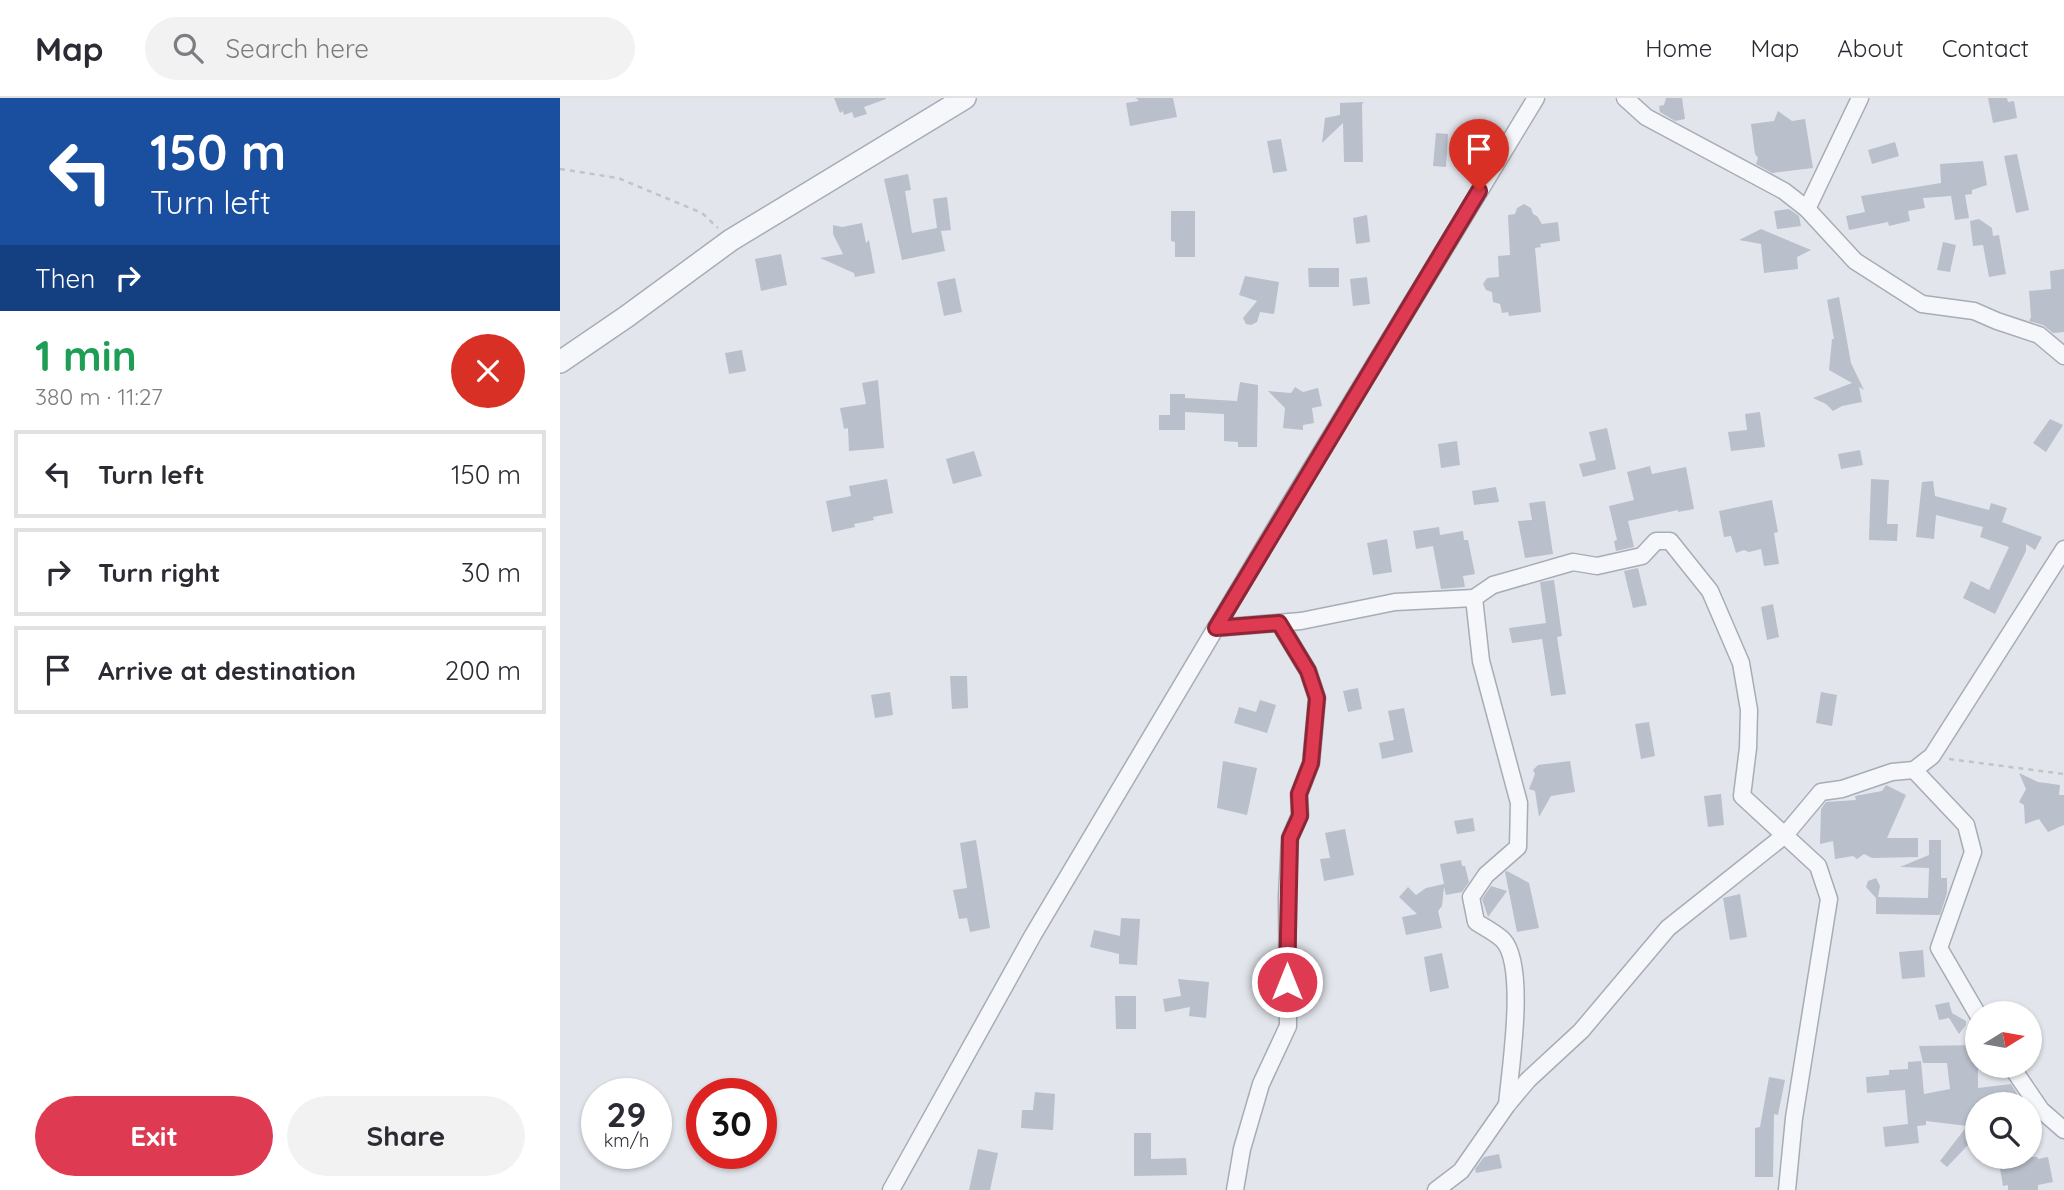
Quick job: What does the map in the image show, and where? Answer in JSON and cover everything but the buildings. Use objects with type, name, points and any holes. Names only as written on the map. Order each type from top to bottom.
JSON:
[{"type":"street","points":[[560,362],[732,240],[965,98]]},
{"type":"street","points":[[891,1190],[1033,935],[1536,98]]},
{"type":"street","points":[[1625,98],[1646,117],[1784,191],[1807,209],[1855,261],[1922,304],[1973,311],[2039,335],[2064,356]]},
{"type":"street","points":[[1807,209],[1860,98]]},
{"type":"street","points":[[1216,628],[1301,621],[1395,602],[1474,598],[1493,585],[1573,562],[1597,566],[1642,556],[1656,541],[1670,541],[1710,591],[1741,663],[1749,710],[1742,796],[1818,866],[1829,899],[1794,1118],[1787,1190]]},
{"type":"street","points":[[1436,1190],[1461,1171],[1528,1080],[1581,1031],[1668,928],[1785,835],[1821,792],[1843,789],[1892,772],[1914,770],[1932,756],[2064,549]]},
{"type":"street","points":[[1474,598],[1481,661],[1519,803],[1518,847],[1486,875],[1471,897],[1476,922],[1504,941],[1516,974],[1516,1012],[1507,1105]]},
{"type":"street","points":[[1235,1190],[1242,1149],[1261,1084],[1288,1026],[1287,897],[1290,838],[1300,816],[1299,794],[1311,763],[1317,698],[1308,671],[1279,623]]},
{"type":"street","points":[[1914,770],[1966,825],[1973,852],[1939,948],[1970,1001]]},
{"type":"street","points":[[2019,1078],[2041,1110],[2064,1130]]},
{"type":"path","points":[[560,169],[618,178],[702,213],[732,240]]},
{"type":"path","points":[[1932,756],[2064,775]]},
{"type":"route","points":[[1287,982],[1290,838],[1300,816],[1299,794],[1311,763],[1317,698],[1308,671],[1279,623],[1216,628],[1479,191]]}]
